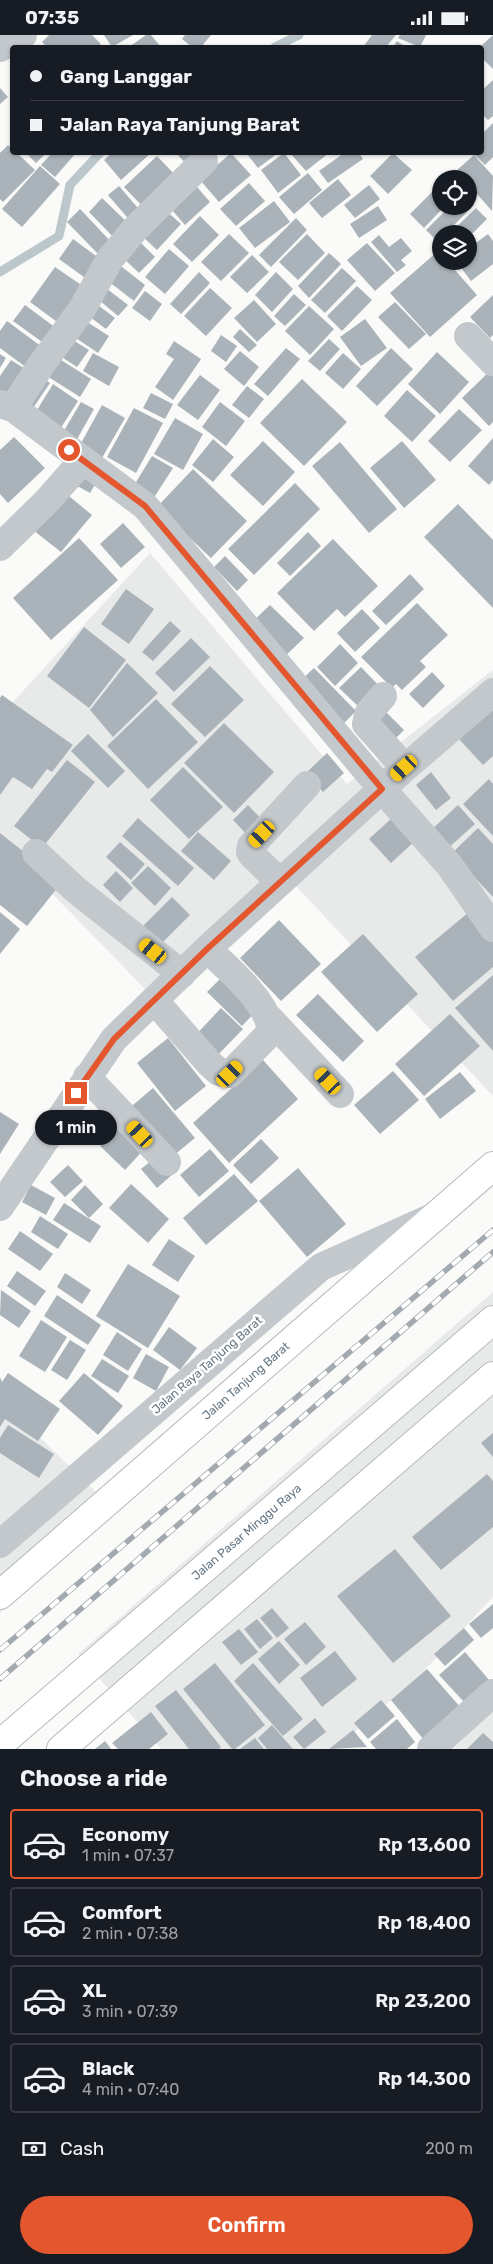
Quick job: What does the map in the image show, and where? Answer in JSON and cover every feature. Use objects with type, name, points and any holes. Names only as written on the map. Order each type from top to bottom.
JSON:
[{"type":"main road","name":"Jalan Tanjung Barat","points":[[0,1595],[493,1166]]},
{"type":"main road","name":"Jalan Pasar Minggu Raya","points":[[0,1744],[493,1320]]},
{"type":"main road","points":[[61,1749],[493,1375]]},
{"type":"street","points":[[0,48],[23,35]]},
{"type":"street","points":[[204,161],[136,228],[110,259],[82,309],[41,365],[7,406],[145,506],[382,789],[450,866],[493,928]]},
{"type":"street","points":[[468,336],[493,362]]},
{"type":"street","points":[[0,547],[48,500],[83,460]]},
{"type":"street","points":[[0,1207],[114,1039],[207,949],[404,768],[493,692]]},
{"type":"street","points":[[383,696],[369,712],[366,724],[404,768]]},
{"type":"street","points":[[280,882],[253,856],[250,852],[251,846],[307,785]]},
{"type":"street","points":[[36,853],[76,890],[182,974]]},
{"type":"street","points":[[207,949],[228,967],[270,1019],[340,1094]]},
{"type":"street","points":[[154,1000],[209,1063],[225,1074],[230,1074],[270,1033],[270,1019]]},
{"type":"street","points":[[87,1077],[167,1163]]},
{"type":"street","name":"Jalan Raya Tanjung Barat","points":[[0,1544],[322,1267],[434,1217]]},
{"type":"street","points":[[431,1749],[493,1693]]},
{"type":"shaded area","points":[[150,553],[347,784],[493,670],[493,1096],[280,869],[150,994],[0,840],[0,716]]},
{"type":"shaded area","points":[[493,1292],[493,1597],[420,1675],[335,1749],[161,1749],[78,1654]]},
{"type":"shaded area","points":[[0,1399],[117,1512],[0,1613]]},
{"type":"shaded area","points":[[493,1707],[493,1749],[454,1749]]},
{"type":"building","points":[[49,35],[92,35],[101,44],[45,45],[42,42]]},
{"type":"building","points":[[104,35],[133,35],[116,45],[111,45]]},
{"type":"building","points":[[146,35],[151,35],[159,45],[132,45]]},
{"type":"building","points":[[185,35],[211,35],[203,45],[190,45],[182,39]]},
{"type":"building","points":[[372,35],[396,35],[388,45],[364,45]]},
{"type":"building","points":[[400,35],[426,35],[421,45],[415,45],[398,38]]},
{"type":"building","points":[[493,35],[493,69],[484,60],[484,45],[482,45]]},
{"type":"building","points":[[397,41],[403,45],[394,45]]},
{"type":"building","points":[[493,80],[493,116],[488,120],[484,116],[484,88]]},
{"type":"building","points":[[0,88],[8,97],[0,104]]},
{"type":"building","points":[[493,123],[493,157],[485,165],[475,155],[484,155],[484,132]]},
{"type":"building","points":[[8,145],[10,147],[10,155],[19,155],[35,170],[3,202],[0,199],[0,153]]},
{"type":"building","points":[[28,155],[44,155],[36,163]]},
{"type":"building","points":[[50,155],[74,155],[55,177],[41,165]]},
{"type":"building","points":[[110,155],[149,155],[121,180],[104,160]]},
{"type":"building","points":[[178,155],[199,155],[187,165]]},
{"type":"building","points":[[229,155],[233,155],[251,175],[219,202],[200,180]]},
{"type":"building","points":[[248,155],[275,155],[258,168]]},
{"type":"building","points":[[281,155],[286,155],[301,175],[278,193],[261,170]]},
{"type":"building","points":[[292,155],[326,155],[306,171]]},
{"type":"building","points":[[341,155],[360,155],[363,159],[328,183],[319,171]]},
{"type":"building","points":[[391,155],[395,155],[412,170],[388,194],[370,176]]},
{"type":"building","points":[[474,155],[493,176],[492,211],[477,194],[477,170],[457,170]]},
{"type":"building","points":[[157,156],[178,178],[145,209],[124,187]]},
{"type":"building","points":[[40,166],[60,184],[22,227],[2,209]]},
{"type":"building","points":[[308,173],[322,190],[294,214],[279,197]]},
{"type":"building","points":[[338,179],[351,195],[322,218],[309,203]]},
{"type":"building","points":[[191,180],[210,202],[185,225],[165,202]]},
{"type":"building","points":[[249,183],[265,201],[236,226],[220,209]]},
{"type":"building","points":[[369,185],[380,199],[355,218],[344,205]]},
{"type":"building","points":[[119,186],[143,214],[132,223],[108,195]]},
{"type":"building","points":[[432,192],[432,215],[436,215],[424,228],[410,214]]},
{"type":"building","points":[[102,198],[133,228],[118,242],[89,212]]},
{"type":"building","points":[[274,201],[290,222],[255,248],[239,228]]},
{"type":"building","points":[[378,206],[387,220],[359,238],[350,224]]},
{"type":"building","points":[[163,208],[181,224],[157,250],[140,234]]},
{"type":"building","points":[[80,209],[115,246],[102,258],[67,222]]},
{"type":"building","points":[[477,209],[487,219],[477,229],[477,225],[458,225],[469,215],[477,215]]},
{"type":"building","points":[[441,215],[464,215],[454,225],[432,225],[432,236],[426,230]]},
{"type":"building","points":[[200,216],[219,235],[192,262],[173,244]]},
{"type":"building","points":[[296,218],[307,230],[271,267],[259,255]]},
{"type":"building","points":[[229,234],[249,253],[221,281],[201,262]]},
{"type":"building","points":[[307,234],[325,253],[298,280],[279,262]]},
{"type":"building","points":[[488,234],[493,241],[493,264],[471,281],[463,270],[477,270],[477,242]]},
{"type":"building","points":[[379,235],[389,247],[401,238],[412,251],[401,260],[406,265],[397,272],[371,242]]},
{"type":"building","points":[[136,238],[155,257],[139,273],[120,255]]},
{"type":"building","points":[[73,239],[103,261],[88,280],[59,259]]},
{"type":"building","points":[[367,243],[395,273],[375,291],[347,260]]},
{"type":"building","points":[[169,249],[189,266],[165,294],[145,277]]},
{"type":"building","points":[[329,253],[341,264],[309,298],[298,286]]},
{"type":"building","points":[[252,255],[269,272],[247,293],[230,277]]},
{"type":"building","points":[[432,256],[432,270],[455,270],[477,295],[430,337],[390,293]]},
{"type":"building","points":[[117,263],[145,285],[134,301],[104,278]]},
{"type":"building","points":[[55,267],[90,291],[64,327],[30,302]]},
{"type":"building","points":[[342,268],[356,281],[325,313],[311,300]]},
{"type":"building","points":[[199,272],[210,283],[181,314],[170,304]]},
{"type":"building","points":[[276,272],[293,289],[272,312],[255,295]]},
{"type":"building","points":[[102,285],[128,305],[118,316],[93,295]]},
{"type":"building","points":[[357,286],[372,300],[342,331],[327,316]]},
{"type":"building","points":[[210,288],[232,308],[206,336],[184,316]]},
{"type":"building","points":[[145,291],[162,304],[150,321],[132,308]]},
{"type":"building","points":[[294,294],[306,305],[285,326],[274,316]]},
{"type":"building","points":[[493,295],[493,335],[490,338],[470,317]]},
{"type":"building","points":[[254,300],[276,324],[257,342],[234,318]]},
{"type":"building","points":[[94,302],[115,318],[106,329],[86,314]]},
{"type":"building","points":[[395,302],[426,334],[409,349],[378,317]]},
{"type":"building","points":[[25,305],[60,331],[49,347],[13,321]]},
{"type":"building","points":[[309,306],[334,329],[310,355],[285,331]]},
{"type":"building","points":[[365,319],[387,348],[361,366],[340,337]]},
{"type":"building","points":[[84,320],[109,336],[98,353],[73,336]]},
{"type":"building","points":[[7,321],[46,350],[31,371],[0,348],[0,331]]},
{"type":"building","points":[[240,329],[257,345],[249,352],[233,337]]},
{"type":"building","points":[[221,335],[237,346],[226,362],[211,351]]},
{"type":"building","points":[[68,337],[89,350],[77,367],[57,354]]},
{"type":"building","points":[[329,339],[340,349],[320,371],[308,361]]},
{"type":"building","points":[[174,341],[201,359],[173,400],[155,387],[174,359],[166,354]]},
{"type":"building","points":[[286,348],[300,359],[268,396],[254,384]]},
{"type":"building","points":[[391,348],[413,369],[377,406],[356,386]]},
{"type":"building","points":[[240,351],[259,367],[244,386],[224,369]]},
{"type":"building","points":[[437,352],[469,382],[440,414],[408,384]]},
{"type":"building","points":[[93,353],[119,367],[109,386],[83,371]]},
{"type":"building","points":[[343,353],[361,369],[343,389],[325,373]]},
{"type":"building","points":[[0,354],[6,358],[0,368]]},
{"type":"building","points":[[58,358],[91,379],[80,397],[47,376]]},
{"type":"building","points":[[11,360],[30,372],[9,402],[0,395],[0,376]]},
{"type":"building","points":[[493,368],[493,422],[489,426],[462,398]]},
{"type":"building","points":[[200,375],[220,390],[198,420],[177,405]]},
{"type":"building","points":[[40,376],[50,383],[29,414],[19,407]]},
{"type":"building","points":[[302,379],[347,422],[304,466],[260,423]]},
{"type":"building","points":[[53,384],[78,401],[59,431],[34,415]]},
{"type":"building","points":[[247,386],[264,399],[249,418],[232,405]]},
{"type":"building","points":[[407,390],[436,416],[412,442],[384,416]]},
{"type":"building","points":[[151,393],[173,404],[165,419],[143,408]]},
{"type":"building","points":[[81,402],[94,409],[76,441],[62,434]]},
{"type":"building","points":[[220,402],[245,421],[226,446],[202,427]]},
{"type":"building","points":[[102,405],[125,418],[102,458],[80,445]]},
{"type":"building","points":[[134,408],[163,423],[136,473],[107,457]]},
{"type":"building","points":[[459,409],[482,430],[450,462],[428,441]]},
{"type":"building","points":[[175,418],[203,434],[183,470],[154,454]]},
{"type":"building","points":[[14,437],[45,468],[8,503],[0,494],[0,450]]},
{"type":"building","points":[[493,438],[493,480],[489,485],[468,466]]},
{"type":"building","points":[[213,439],[234,457],[213,482],[192,465]]},
{"type":"building","points":[[263,441],[295,472],[263,506],[230,475]]},
{"type":"building","points":[[402,441],[436,480],[404,508],[370,468]]},
{"type":"building","points":[[340,442],[397,509],[369,533],[312,466]]},
{"type":"building","points":[[152,456],[173,468],[153,499],[133,487]]},
{"type":"building","points":[[81,468],[99,478],[90,493],[72,483]]},
{"type":"building","points":[[193,469],[247,521],[211,558],[157,507]]},
{"type":"building","points":[[295,483],[320,509],[254,575],[228,549]]},
{"type":"building","points":[[64,492],[92,515],[61,552],[33,530]]},
{"type":"building","points":[[458,504],[493,540],[493,608],[424,537]]},
{"type":"building","points":[[123,523],[145,547],[121,568],[100,544]]},
{"type":"building","points":[[308,532],[321,546],[290,576],[277,563]]},
{"type":"building","points":[[79,538],[118,580],[51,640],[13,598]]},
{"type":"building","points":[[333,539],[378,586],[345,617],[337,609],[314,631],[277,593]]},
{"type":"building","points":[[225,556],[248,580],[237,591],[214,567]]},
{"type":"building","points":[[410,574],[424,589],[386,625],[372,611]]},
{"type":"building","points":[[126,589],[154,609],[129,644],[101,624]]},
{"type":"building","points":[[417,603],[448,635],[420,661],[426,667],[402,690],[396,684],[392,688],[361,657]]},
{"type":"building","points":[[270,605],[304,638],[283,658],[249,625]]},
{"type":"building","points":[[362,609],[380,628],[355,652],[337,633]]},
{"type":"building","points":[[170,621],[181,631],[153,661],[142,652]]},
{"type":"building","points":[[84,627],[126,660],[89,708],[47,676]]},
{"type":"building","points":[[191,638],[210,657],[174,692],[155,673]]},
{"type":"building","points":[[340,644],[358,663],[335,686],[317,667]]},
{"type":"building","points":[[127,663],[158,693],[113,737],[90,710]]},
{"type":"building","points":[[210,666],[244,700],[205,737],[171,704]]},
{"type":"building","points":[[361,667],[382,689],[361,709],[339,688]]},
{"type":"building","points":[[314,668],[356,711],[341,726],[299,682]]},
{"type":"building","points":[[432,672],[445,686],[423,708],[409,694]]},
{"type":"building","points":[[2,695],[73,745],[52,772],[47,769],[32,789],[13,777],[0,795],[0,698]]},
{"type":"building","points":[[156,699],[198,742],[148,789],[107,746]]},
{"type":"building","points":[[493,709],[493,756],[483,765],[459,739]]},
{"type":"building","points":[[385,711],[404,730],[390,744],[372,724]]},
{"type":"building","points":[[224,723],[274,772],[234,813],[184,763]]},
{"type":"building","points":[[88,734],[125,771],[108,788],[71,751]]},
{"type":"building","points":[[327,753],[344,773],[323,792],[306,773]]},
{"type":"building","points":[[67,760],[95,782],[42,848],[14,826]]},
{"type":"building","points":[[183,767],[223,807],[189,839],[150,800]]},
{"type":"building","points":[[431,772],[451,798],[436,810],[416,785]]},
{"type":"building","points":[[489,779],[493,784],[493,836],[463,804]]},
{"type":"building","points":[[248,805],[268,826],[253,841],[233,820]]},
{"type":"building","points":[[458,805],[475,824],[445,851],[428,833]]},
{"type":"building","points":[[393,817],[415,841],[391,863],[369,839]]},
{"type":"building","points":[[138,818],[194,868],[178,886],[122,836]]},
{"type":"building","points":[[478,828],[493,844],[493,897],[452,853]]},
{"type":"building","points":[[198,832],[231,861],[214,880],[181,851]]},
{"type":"building","points":[[0,833],[62,882],[27,926],[0,905]]},
{"type":"building","points":[[120,842],[145,864],[131,880],[106,857]]},
{"type":"building","points":[[148,866],[171,888],[155,906],[131,883]]},
{"type":"building","points":[[116,871],[133,888],[120,902],[103,885]]},
{"type":"building","points":[[172,897],[190,915],[157,948],[139,930]]},
{"type":"building","points":[[0,912],[20,929],[0,954]]},
{"type":"building","points":[[469,912],[493,940],[493,967],[453,1001],[415,957]]},
{"type":"building","points":[[279,920],[321,964],[281,1001],[240,958]]},
{"type":"building","points":[[363,934],[418,994],[377,1032],[321,972]]},
{"type":"building","points":[[224,975],[259,1008],[242,1026],[207,992]]},
{"type":"building","points":[[493,975],[493,1051],[455,1008]]},
{"type":"building","points":[[318,994],[364,1041],[343,1062],[296,1015]]},
{"type":"building","points":[[221,1008],[243,1029],[212,1061],[190,1041]]},
{"type":"building","points":[[450,1014],[480,1046],[424,1096],[395,1064]]},
{"type":"building","points":[[168,1038],[206,1086],[175,1111],[137,1063]]},
{"type":"building","points":[[263,1060],[298,1099],[229,1163],[193,1123]]},
{"type":"building","points":[[393,1071],[419,1100],[380,1134],[354,1105]]},
{"type":"building","points":[[460,1072],[476,1091],[440,1119],[425,1099]]},
{"type":"building","points":[[153,1088],[195,1138],[168,1160],[126,1111]]},
{"type":"building","points":[[0,1112],[19,1124],[0,1154]]},
{"type":"building","points":[[123,1122],[147,1146],[125,1170],[100,1146]]},
{"type":"building","points":[[261,1139],[279,1158],[251,1184],[233,1165]]},
{"type":"building","points":[[210,1149],[229,1171],[199,1197],[180,1175]]},
{"type":"building","points":[[157,1156],[173,1174],[157,1188],[141,1169]]},
{"type":"building","points":[[68,1165],[83,1181],[65,1197],[50,1182]]},
{"type":"building","points":[[298,1168],[346,1224],[307,1257],[259,1201]]},
{"type":"building","points":[[234,1174],[258,1201],[206,1245],[183,1218]]},
{"type":"building","points":[[131,1184],[169,1219],[148,1243],[109,1208]]},
{"type":"building","points":[[31,1185],[55,1198],[46,1215],[22,1202]]},
{"type":"building","points":[[85,1185],[103,1204],[89,1218],[71,1200]]},
{"type":"building","points":[[64,1203],[101,1226],[90,1243],[53,1220]]},
{"type":"building","points":[[40,1216],[68,1234],[58,1249],[31,1232]]},
{"type":"building","points":[[20,1231],[53,1254],[40,1271],[8,1249]]},
{"type":"building","points":[[169,1239],[195,1256],[178,1282],[152,1265]]},
{"type":"building","points":[[128,1264],[180,1296],[148,1348],[96,1316]]},
{"type":"building","points":[[17,1271],[46,1291],[35,1306],[7,1286]]},
{"type":"building","points":[[65,1273],[91,1290],[82,1304],[57,1287]]},
{"type":"building","points":[[1,1290],[31,1311],[19,1328],[0,1315]]},
{"type":"building","points":[[57,1295],[101,1325],[88,1345],[44,1316]]},
{"type":"building","points":[[41,1320],[67,1337],[45,1372],[19,1356]]},
{"type":"building","points":[[169,1327],[197,1348],[180,1370],[153,1350]]},
{"type":"building","points":[[117,1332],[142,1349],[128,1371],[103,1355]]},
{"type":"building","points":[[70,1340],[86,1350],[67,1380],[51,1370]]},
{"type":"building","points":[[146,1354],[169,1367],[156,1391],[133,1378]]},
{"type":"building","points":[[102,1359],[129,1376],[118,1393],[91,1376]]},
{"type":"building","points":[[8,1373],[60,1409],[38,1441],[5,1419],[0,1427],[0,1377],[2,1382]]},
{"type":"building","points":[[84,1373],[123,1406],[98,1435],[59,1401]]},
{"type":"building","points":[[8,1425],[54,1454],[39,1478],[0,1453],[0,1438]]},
{"type":"building","points":[[493,1433],[493,1457],[481,1443]]},
{"type":"building","points":[[487,1474],[493,1481],[493,1527],[441,1570],[412,1537]]},
{"type":"building","points":[[395,1549],[451,1616],[393,1663],[337,1596]]},
{"type":"building","points":[[493,1604],[493,1628],[481,1638],[469,1624]]},
{"type":"building","points":[[272,1608],[289,1628],[277,1638],[260,1618]]},
{"type":"building","points":[[257,1619],[273,1638],[260,1649],[244,1629]]},
{"type":"building","points":[[305,1622],[326,1647],[306,1665],[284,1639]]},
{"type":"building","points":[[464,1628],[474,1640],[445,1666],[434,1654]]},
{"type":"building","points":[[239,1629],[258,1652],[241,1665],[222,1642]]},
{"type":"building","points":[[279,1641],[300,1665],[279,1684],[258,1659]]},
{"type":"building","points":[[335,1651],[357,1679],[322,1707],[300,1678]]},
{"type":"building","points":[[465,1652],[490,1681],[465,1703],[439,1675]]},
{"type":"building","points":[[215,1663],[265,1725],[235,1749],[232,1749],[183,1689]]},
{"type":"building","points":[[253,1663],[303,1719],[283,1736],[234,1681]]},
{"type":"building","points":[[427,1669],[461,1708],[424,1740],[391,1700]]},
{"type":"building","points":[[176,1690],[221,1747],[219,1749],[189,1749],[155,1706]]},
{"type":"building","points":[[381,1700],[395,1716],[368,1739],[354,1723]]},
{"type":"building","points":[[151,1712],[168,1734],[149,1749],[118,1749],[112,1743]]},
{"type":"building","points":[[315,1718],[326,1732],[304,1749],[293,1737]]},
{"type":"building","points":[[397,1719],[415,1742],[407,1749],[376,1749],[370,1742]]},
{"type":"building","points":[[272,1725],[293,1749],[267,1749],[258,1738]]},
{"type":"building","points":[[353,1730],[367,1747],[329,1749]]},
{"type":"building","points":[[483,1733],[493,1742],[493,1749],[467,1749]]},
{"type":"building","points":[[255,1738],[264,1749],[240,1749]]},
{"type":"building","points":[[105,1741],[111,1749],[95,1749]]},
{"type":"waterway","points":[[279,45],[299,35]]},
{"type":"waterway","points":[[0,272],[59,236],[70,185],[98,155]]},
{"type":"railway","points":[[0,1650],[493,1230]]},
{"type":"railway","points":[[0,1679],[493,1252]]},
{"type":"route","points":[[69,450],[145,506],[382,789],[207,949],[114,1039],[76,1093]]}]
